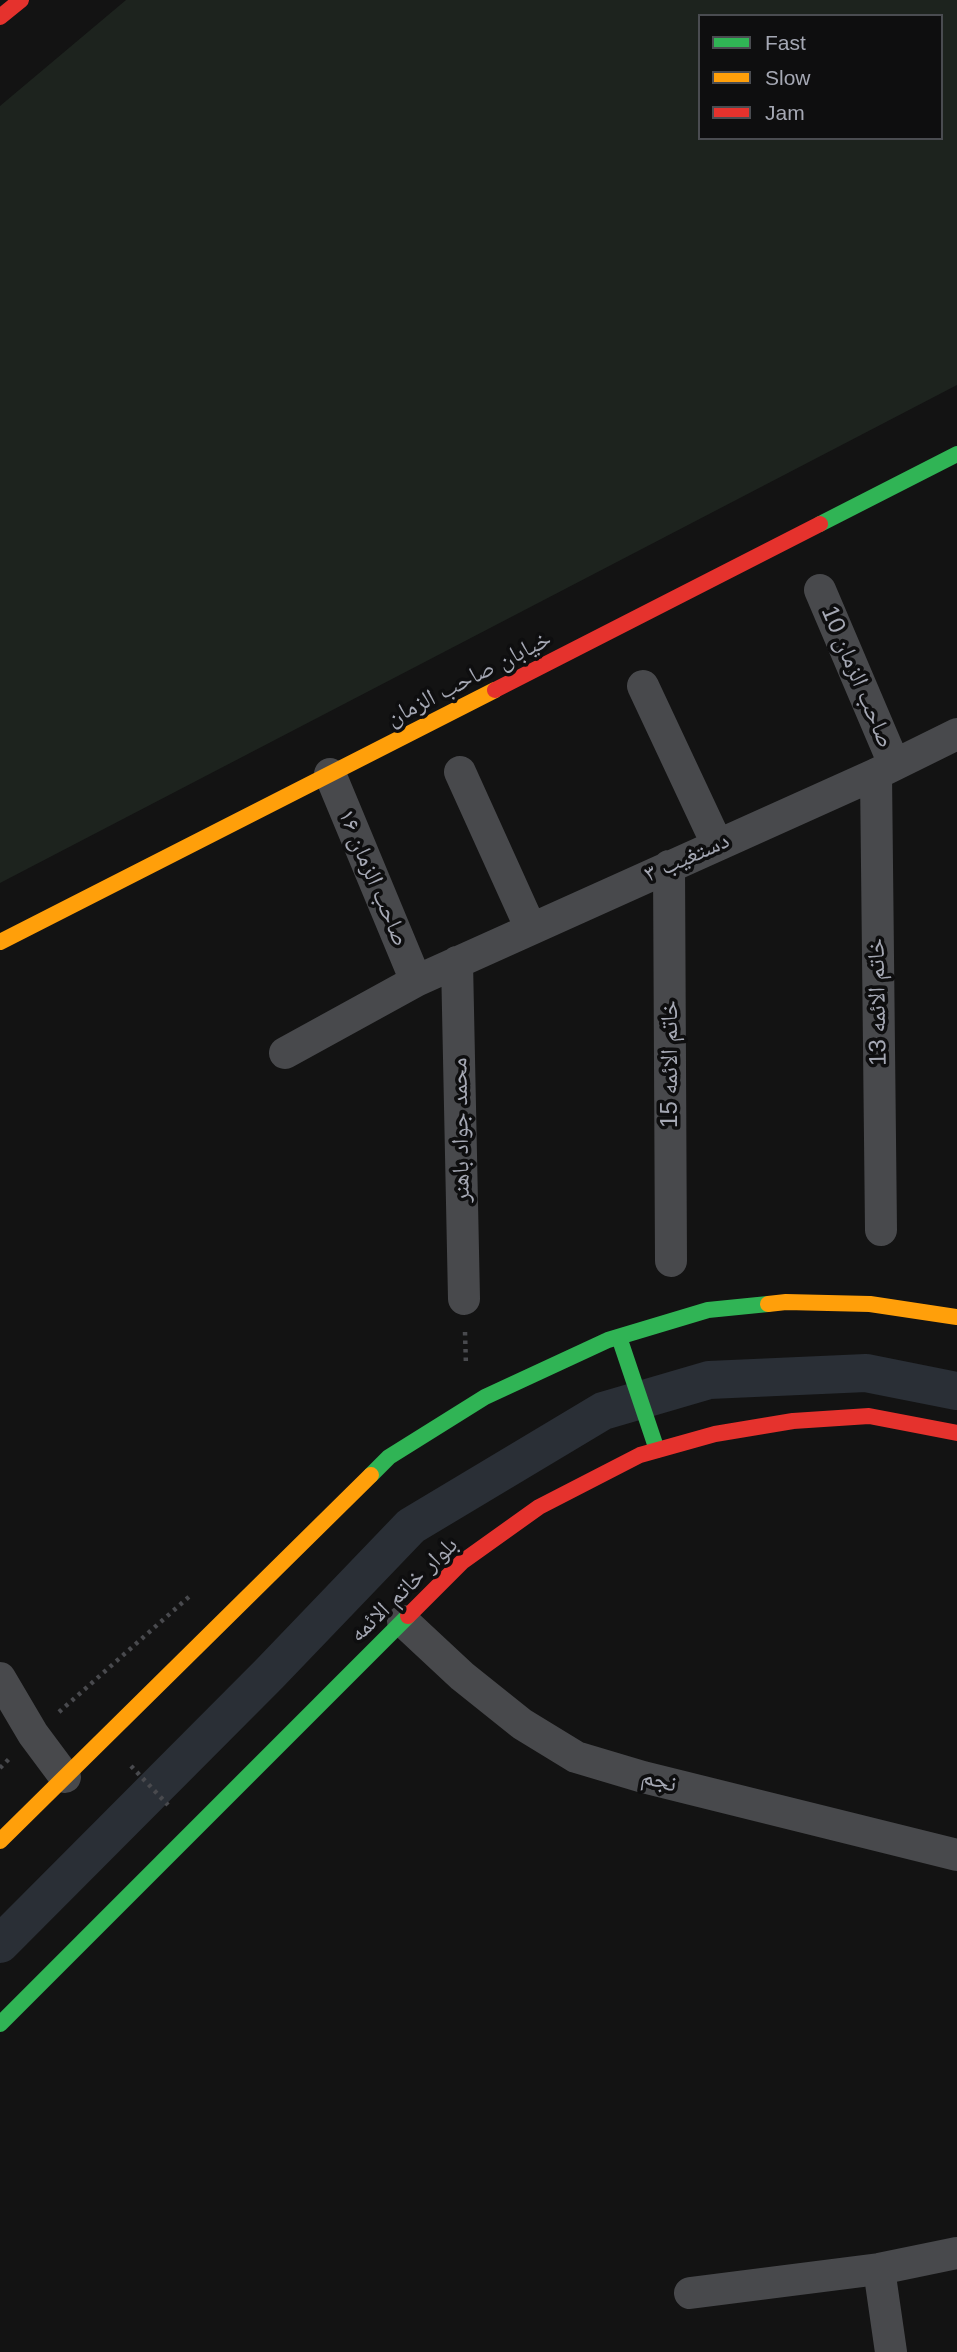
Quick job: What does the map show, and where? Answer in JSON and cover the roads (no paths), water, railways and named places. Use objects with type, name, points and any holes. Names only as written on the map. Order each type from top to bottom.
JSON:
[{"type":"main road","points":[[0,17],[21,0]]},
{"type":"main road","name":"خیابان صاحب الزمان","points":[[0,942],[957,454]]},
{"type":"main road","points":[[0,1841],[389,1457],[485,1397],[608,1340],[620,1339],[708,1310],[786,1302],[870,1304],[957,1317]]},
{"type":"main road","points":[[620,1339],[657,1449]]},
{"type":"main road","name":"بلوار خاتم الائمه","points":[[0,2024],[462,1562],[540,1507],[640,1455],[715,1434],[793,1421],[869,1416],[957,1433]]},
{"type":"street","name":"صاحب الزمان 10","points":[[820,590],[885,769]]},
{"type":"street","points":[[643,686],[717,844]]},
{"type":"street","name":"دستغیب ۳","points":[[285,1053],[416,981],[957,734]]},
{"type":"street","name":"خاتم الائمه 13","points":[[881,1230],[885,769]]},
{"type":"street","points":[[460,772],[531,929]]},
{"type":"street","name":"صاحب الزمان ۱۶","points":[[330,774],[416,981]]},
{"type":"street","name":"خاتم الائمه 15","points":[[669,866],[671,1261]]},
{"type":"street","name":"محمد جواد باهنر","points":[[457,962],[464,1299]]},
{"type":"street","name":"نجم","points":[[403,1620],[462,1676],[522,1724],[576,1757],[643,1777],[957,1855]]},
{"type":"street","points":[[0,1678],[33,1734],[65,1777]]},
{"type":"street","points":[[690,2293],[879,2269],[957,2253]]},
{"type":"street","points":[[879,2269],[891,2352]]},
{"type":"waterway","points":[[0,1944],[269,1674],[411,1526],[603,1411],[709,1380],[866,1373],[957,1391]]}]
